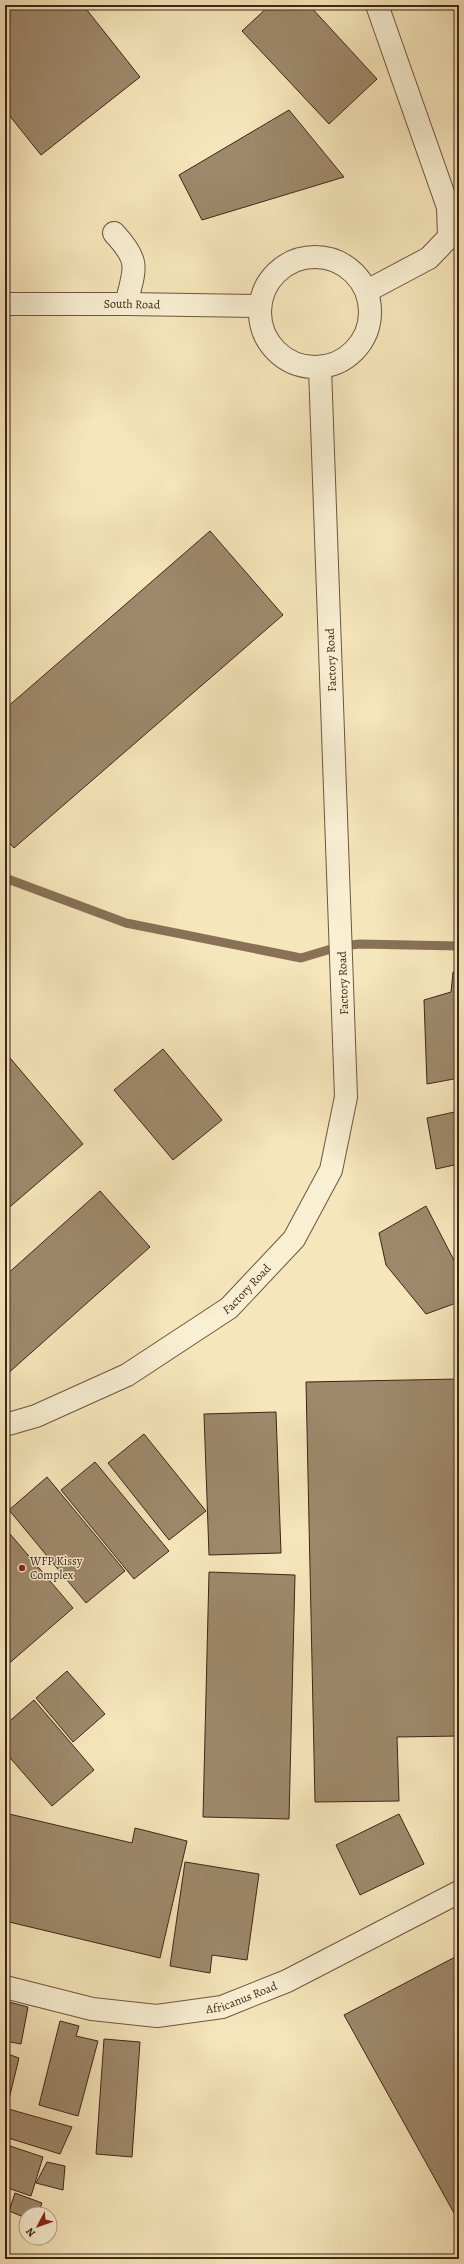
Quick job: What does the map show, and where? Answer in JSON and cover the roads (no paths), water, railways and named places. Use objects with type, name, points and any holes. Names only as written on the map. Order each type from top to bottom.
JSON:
[{"type":"street","points":[[367,291],[429,258],[449,237],[448,207],[377,5]]},
{"type":"street","points":[[114,234],[129,250],[135,268],[126,304]]},
{"type":"street","points":[[307,257],[325,257],[342,264],[357,275],[367,291],[371,312],[367,332],[357,350],[340,363],[320,368],[304,367],[288,362],[275,352],[265,338],[260,323],[259,306],[264,289],[274,273],[289,262],[307,257]]},
{"type":"street","name":"South Road","points":[[5,304],[259,306]]},
{"type":"street","name":"Factory Road","points":[[5,1425],[36,1416],[127,1375],[229,1308],[294,1240],[331,1170],[346,1097],[320,368]]},
{"type":"street","name":"Africanus Road","points":[[5,1987],[92,2009],[157,2016],[222,2007],[287,1981],[459,1892]]},
{"type":"waterway","points":[[5,878],[126,923],[301,958],[341,946],[360,944],[459,946]]},
{"type":"place","name":"WFP Kissy Complex","points":[[22,1568]]}]
